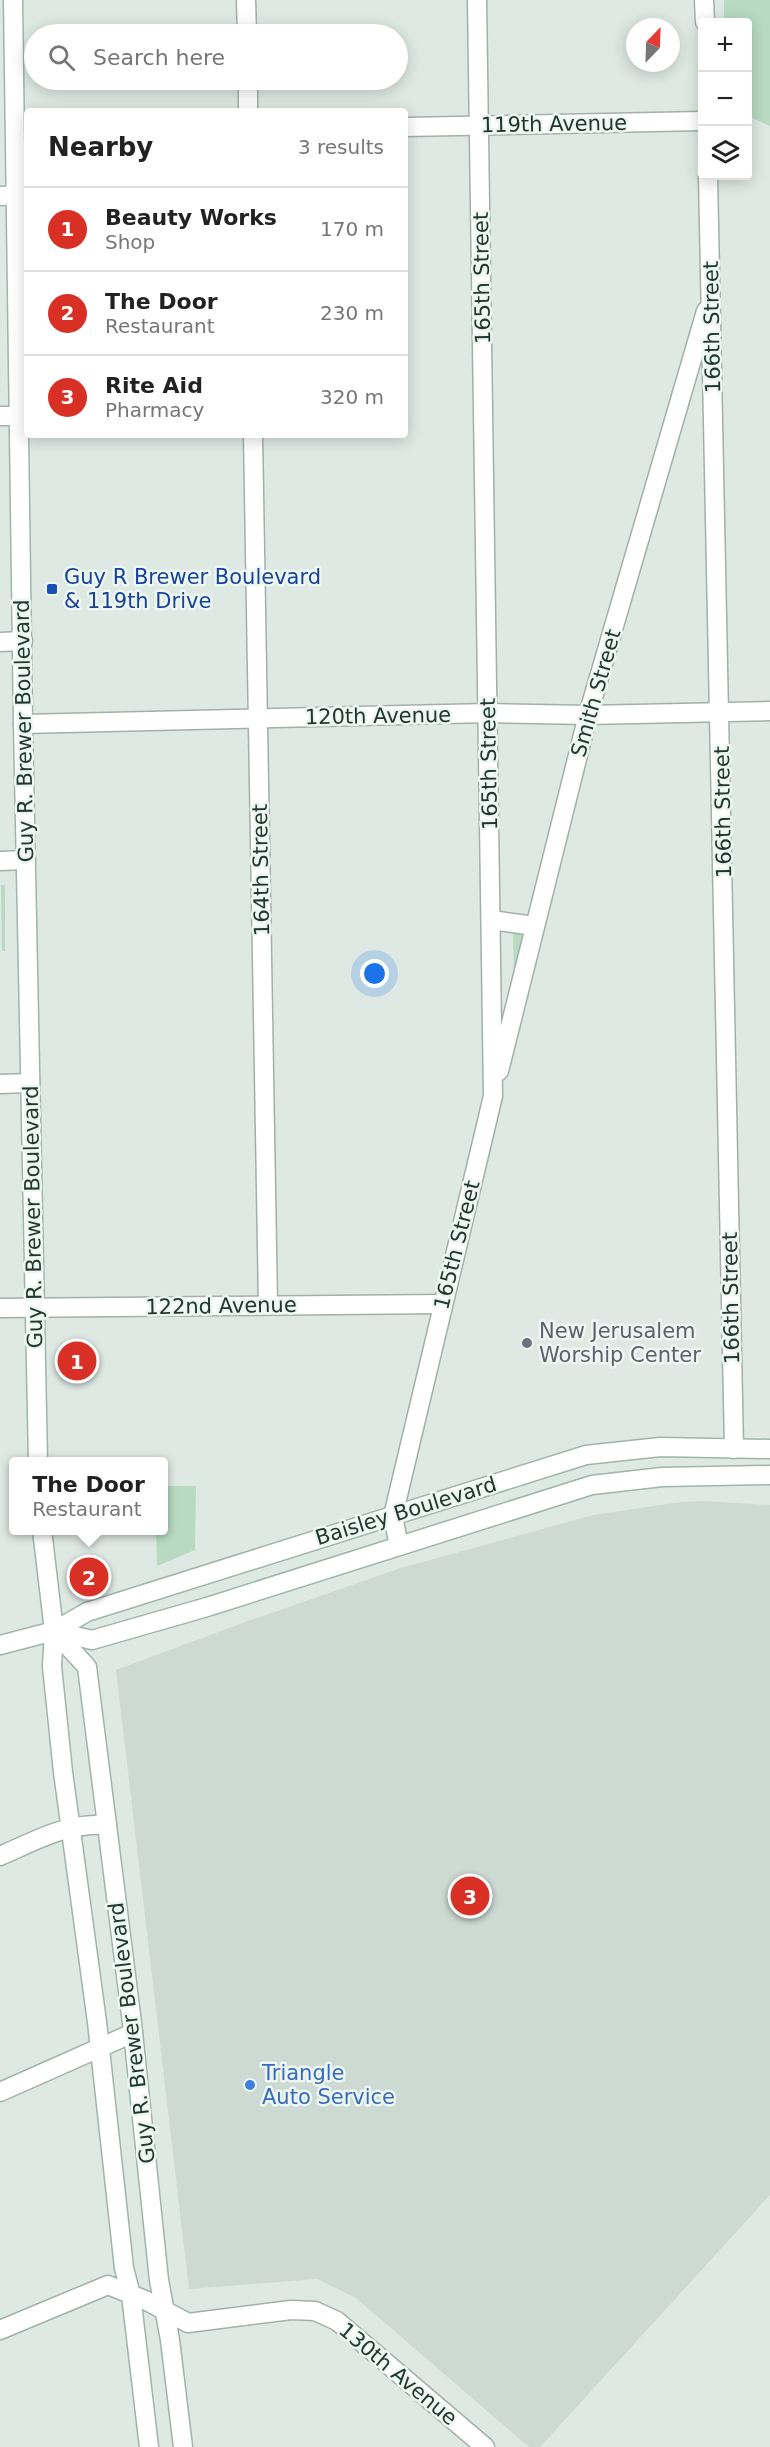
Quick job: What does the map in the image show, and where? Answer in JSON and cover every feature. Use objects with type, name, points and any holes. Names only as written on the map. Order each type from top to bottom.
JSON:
[{"type":"street","name":"Guy R. Brewer Boulevard","points":[[13,0],[21,136],[8,196],[20,416],[23,724],[38,1457]]},
{"type":"street","points":[[246,0],[247,24]]},
{"type":"street","name":"165th Street","points":[[393,1516],[493,1096],[477,0]]},
{"type":"street","points":[[704,0],[705,18]]},
{"type":"street","points":[[248,90],[248,108]]},
{"type":"street","name":"119th Avenue","points":[[408,127],[698,121]]},
{"type":"street","name":"166th Street","points":[[708,180],[721,711],[734,1449],[732,1476]]},
{"type":"street","name":"Smith Street","points":[[493,1096],[588,715],[711,295]]},
{"type":"street","points":[[0,416],[20,416]]},
{"type":"street","name":"164th Street","points":[[253,438],[268,1305]]},
{"type":"street","points":[[0,642],[23,641]]},
{"type":"street","name":"120th Avenue","points":[[23,724],[488,713],[588,715],[770,711]]},
{"type":"street","points":[[0,861],[26,860]]},
{"type":"street","points":[[491,920],[536,926]]},
{"type":"street","points":[[0,1083],[30,1083]]},
{"type":"street","name":"122nd Avenue","points":[[0,1308],[442,1304]]},
{"type":"street","name":"Baisley Boulevard","points":[[0,1646],[54,1631],[87,1612],[586,1455],[660,1447],[770,1449]]},
{"type":"street","name":"Baisley Boulevard","points":[[54,1631],[92,1640],[207,1607],[592,1485],[662,1477],[770,1476]]},
{"type":"street","points":[[393,1516],[399,1546]]},
{"type":"street","name":"Guy R. Brewer Boulevard","points":[[43,1535],[54,1631],[52,1666],[70,1826],[124,2268],[131,2295],[149,2447]]},
{"type":"street","name":"Guy R. Brewer Boulevard","points":[[54,1631],[87,1666],[133,2033],[159,2280],[183,2447]]},
{"type":"street","points":[[0,1856],[70,1826],[107,1825]]},
{"type":"street","points":[[0,2092],[133,2033]]},
{"type":"street","name":"130th Avenue","points":[[0,2330],[108,2285],[188,2323],[291,2310],[315,2311],[337,2321],[485,2447]]},
{"type":"shaded area","points":[[681,1502],[770,1505],[770,2195],[540,2447],[529,2447],[356,2298],[317,2279],[189,2289],[116,1670],[401,1568],[593,1515]]},
{"type":"green space","points":[[724,0],[770,0],[770,126],[752,118],[752,18],[724,18]]},
{"type":"green space","points":[[1,885],[5,885],[5,951],[2,951]]},
{"type":"green space","points":[[513,932],[532,933],[514,983]]},
{"type":"green space","points":[[168,1486],[196,1486],[195,1550],[157,1566],[156,1535],[168,1535]]},
{"type":"place","name":"Guy R Brewer Boulevard & 119th Drive","points":[[52,589]]},
{"type":"place","name":"New Jerusalem Worship Center","points":[[527,1343]]},
{"type":"place","name":"Beauty Works","points":[[77,1361]]},
{"type":"place","name":"The Door","points":[[89,1577]]},
{"type":"place","name":"Rite Aid","points":[[470,1896]]},
{"type":"place","name":"Triangle Auto Service","points":[[250,2085]]}]
